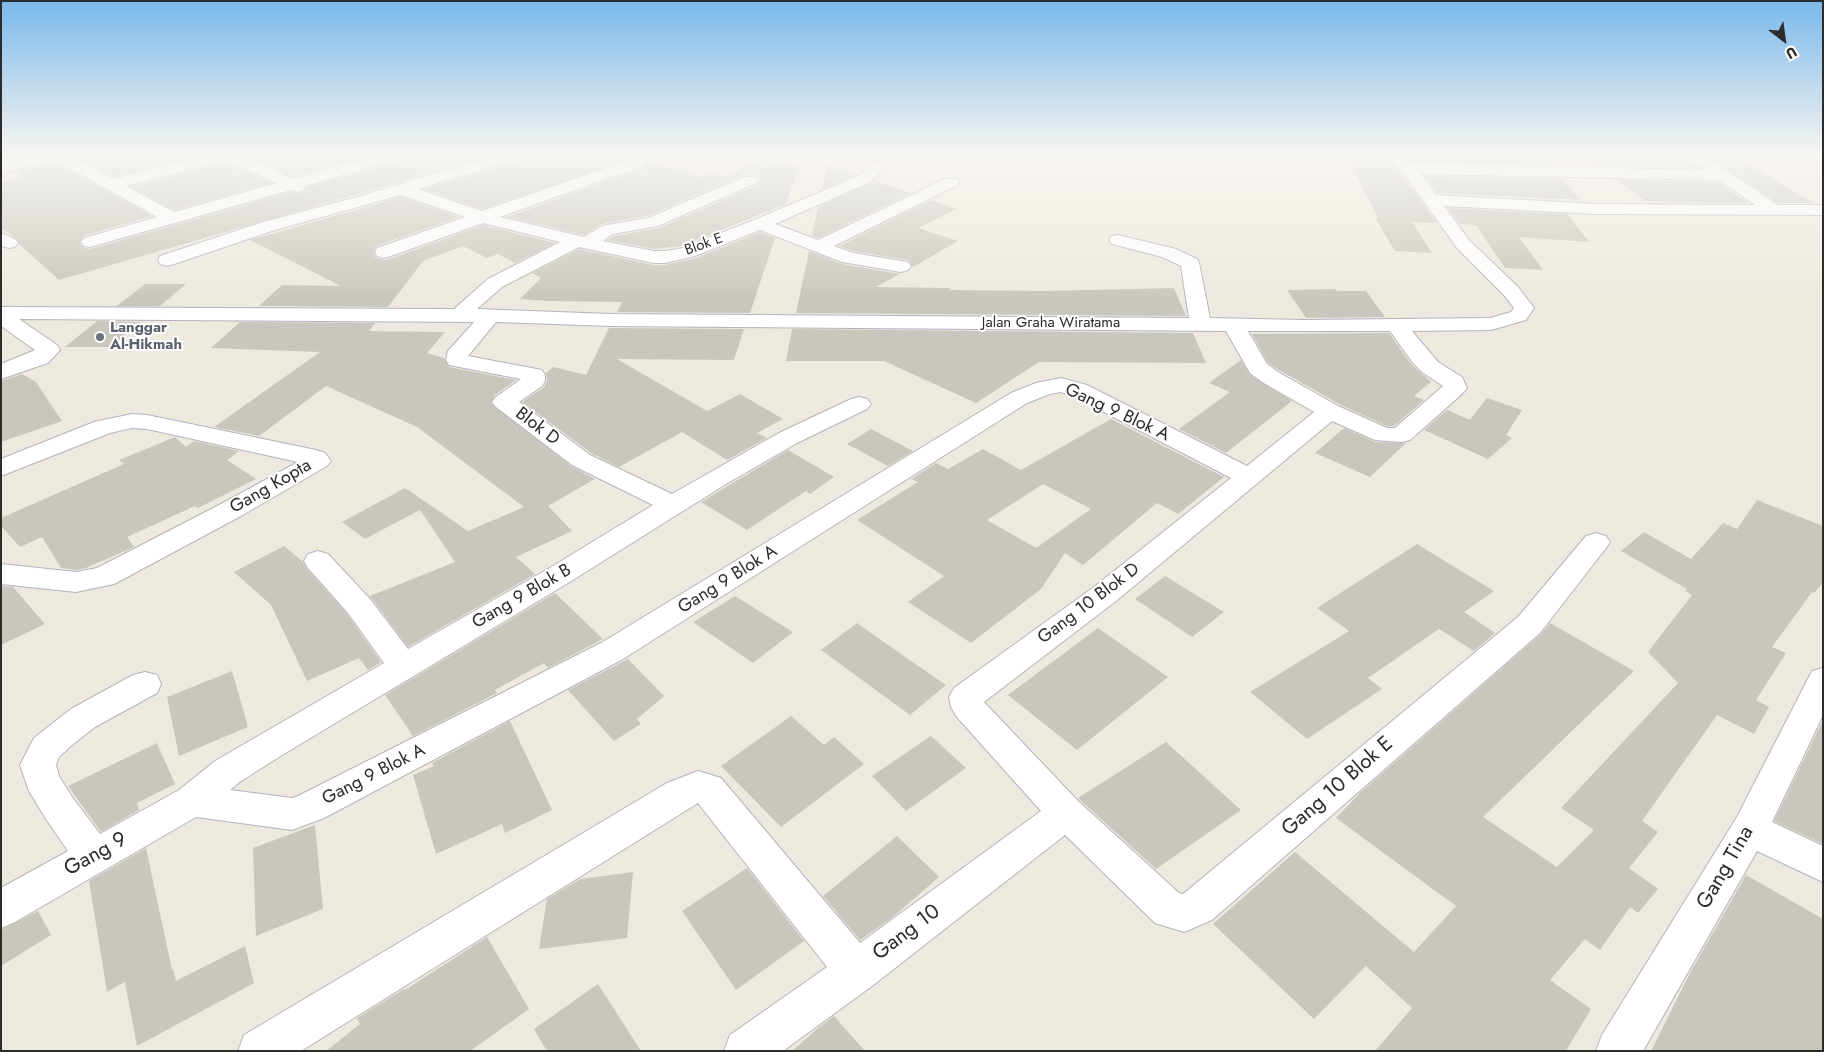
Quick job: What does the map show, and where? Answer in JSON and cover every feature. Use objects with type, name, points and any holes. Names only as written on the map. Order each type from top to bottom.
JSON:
[{"type":"street","points":[[146,202],[173,218]]},
{"type":"street","points":[[90,242],[229,202]]},
{"type":"street","points":[[333,202],[342,206]]},
{"type":"street","points":[[167,260],[222,241],[356,202]]},
{"type":"street","name":"Blok E","points":[[437,202],[481,217],[581,242],[654,257],[665,257],[688,252],[811,202]]},
{"type":"street","points":[[384,252],[524,202]]},
{"type":"street","points":[[459,315],[495,283],[581,242],[608,230],[652,222],[698,202]]},
{"type":"street","points":[[819,246],[910,202]]},
{"type":"street","name":"Jalan Graha Wiratama","points":[[1,315],[459,315],[611,320],[1397,326],[1491,324],[1519,316],[1524,308],[1511,291],[1463,244],[1434,202]]},
{"type":"street","points":[[1471,202],[1597,209],[1823,210]]},
{"type":"street","points":[[1763,202],[1773,209]]},
{"type":"street","points":[[760,224],[849,258],[901,266]]},
{"type":"street","points":[[1118,240],[1169,253],[1190,263],[1201,324]]},
{"type":"street","points":[[1,315],[49,350],[40,358],[1,372]]},
{"type":"street","name":"Blok D","points":[[490,316],[459,351],[456,356],[457,360],[534,375],[536,378],[534,381],[504,402],[581,460],[674,505]]},
{"type":"street","points":[[1233,324],[1258,368],[1330,411],[1384,435],[1401,435],[1455,388],[1454,382],[1430,367],[1421,358],[1397,326]]},
{"type":"street","name":"Gang 9 Blok A","points":[[192,801],[292,814],[311,807],[612,652],[1019,398],[1044,388],[1061,385],[1079,390],[1249,477]]},
{"type":"street","name":"Gang 9 Blok B","points":[[192,801],[228,771],[674,505],[716,478],[788,438],[859,404]]},
{"type":"street","name":"Gang 10 Blok D","points":[[1066,813],[968,707],[966,697],[1105,594],[1330,411]]},
{"type":"street","name":"Gang Kopta","points":[[1,468],[103,427],[132,421],[147,422],[298,454],[316,458],[318,461],[231,510],[104,577],[76,582],[1,574]]},
{"type":"street","name":"Gang 10 Blok E","points":[[1066,813],[1169,910],[1184,913],[1198,907],[1529,625],[1596,542]]},
{"type":"street","points":[[318,561],[359,606],[404,667]]},
{"type":"street","name":"Gang Tina","points":[[1618,1051],[1750,829],[1823,680]]},
{"type":"street","points":[[94,856],[59,808],[42,780],[38,765],[46,748],[60,735],[83,718],[145,684]]},
{"type":"street","points":[[260,1051],[680,794],[698,786],[708,789],[858,971]]},
{"type":"street","name":"Gang 9","points":[[1,909],[192,801]]},
{"type":"street","name":"Gang 10","points":[[746,1051],[858,971],[1066,813]]},
{"type":"street","points":[[1750,829],[1823,865]]},
{"type":"building","points":[[1,202],[127,202],[152,216],[83,236],[80,243],[84,248],[90,249],[255,202],[330,202],[59,280],[19,244],[16,238],[1,228]]},
{"type":"building","points":[[159,202],[202,202],[174,210]]},
{"type":"building","points":[[383,202],[416,202],[459,217],[376,246],[373,253],[376,258],[385,260],[392,258],[483,225],[555,243],[515,263],[498,254],[487,258],[463,246],[423,261],[388,307],[259,306],[282,285],[341,286],[250,240]]},
{"type":"building","points":[[462,202],[502,202],[482,209]]},
{"type":"building","points":[[548,202],[680,202],[647,216],[602,224],[584,235],[507,217]]},
{"type":"building","points":[[718,202],[787,202],[682,246],[654,249],[608,240],[614,236],[659,228]]},
{"type":"building","points":[[829,202],[892,202],[818,238],[812,236],[818,207]]},
{"type":"building","points":[[927,202],[937,202],[957,209],[918,228],[958,241],[913,267],[908,260],[853,251],[839,246]]},
{"type":"building","points":[[1370,202],[1421,202],[1437,223],[1412,222],[1432,253],[1395,251],[1375,218],[1378,218]]},
{"type":"building","points":[[1701,202],[1747,202],[1748,203]]},
{"type":"building","points":[[1777,202],[1813,203],[1778,203]]},
{"type":"building","points":[[1448,208],[1567,214],[1589,242],[1519,237],[1543,270],[1505,268],[1476,225],[1460,224]]},
{"type":"building","points":[[760,232],[775,238],[750,313],[617,312],[622,302],[520,299],[541,278],[532,273],[579,249],[654,265],[665,265],[696,258]]},
{"type":"building","points":[[809,251],[842,264],[900,274],[876,287],[1045,291],[1174,288],[1186,316],[796,313]]},
{"type":"building","points":[[145,284],[186,284],[160,306],[117,306]]},
{"type":"building","points":[[1336,289],[1337,291],[1366,291],[1385,317],[1306,318],[1287,290]]},
{"type":"building","name":"Langgar Al-Hikmah","points":[[97,321],[141,322],[111,347],[65,347]]},
{"type":"building","points":[[240,322],[375,323],[369,331],[445,332],[427,353],[444,358],[449,367],[516,380],[495,395],[491,403],[571,466],[595,479],[548,506],[572,531],[516,557],[535,574],[408,647],[370,596],[455,562],[420,510],[365,539],[342,522],[405,488],[468,531],[524,507],[417,427],[326,386],[259,436],[214,427],[320,352],[211,348]]},
{"type":"building","points":[[609,328],[744,329],[734,360],[617,359],[707,411],[740,394],[783,419],[757,433],[767,438],[727,460],[682,432],[619,467],[591,453],[522,402],[544,387],[547,381],[546,373],[553,367],[586,375]]},
{"type":"building","points":[[792,329],[1193,333],[1206,363],[1039,362],[976,403],[884,361],[786,361]]},
{"type":"building","points":[[1389,333],[1411,364],[1431,382],[1414,396],[1424,400],[1394,426],[1387,426],[1339,404],[1268,363],[1252,334]]},
{"type":"building","points":[[1241,360],[1249,374],[1292,401],[1226,453],[1179,429],[1230,392],[1209,383]]},
{"type":"building","points":[[22,374],[36,382],[62,421],[1,442],[1,381]]},
{"type":"building","points":[[1487,398],[1522,410],[1506,435],[1512,438],[1488,459],[1424,430],[1447,410],[1470,420]]},
{"type":"building","points":[[1111,419],[1224,477],[1178,514],[1157,503],[1083,565],[1065,553],[1041,589],[971,643],[908,602],[944,576],[857,520],[918,482],[911,479],[936,463],[948,469],[983,449],[1021,470]],"holes":[[[1043,484],[1091,509],[1036,548],[987,520]]]},
{"type":"building","points":[[1344,428],[1375,442],[1406,443],[1370,477],[1315,453]]},
{"type":"building","points":[[871,429],[913,451],[888,466],[847,444]]},
{"type":"building","points":[[175,437],[186,447],[194,441],[239,451],[227,460],[256,479],[198,508],[195,506],[127,537],[134,547],[86,568],[76,570],[61,568],[42,537],[20,547],[1,526],[1,518],[124,464],[119,460]]},
{"type":"building","points":[[788,450],[834,477],[810,494],[806,491],[747,530],[701,502]]},
{"type":"building","points":[[1757,500],[1823,526],[1823,583],[1814,593],[1812,592],[1772,647],[1786,653],[1756,700],[1769,707],[1754,734],[1717,715],[1642,821],[1658,832],[1629,868],[1658,889],[1638,913],[1630,907],[1600,950],[1585,939],[1550,980],[1591,1009],[1566,1051],[1375,1051],[1412,1008],[1366,966],[1314,1019],[1213,924],[1295,852],[1414,952],[1456,906],[1336,818],[1361,792],[1541,634],[1550,623],[1634,671],[1483,817],[1557,867],[1594,830],[1561,808],[1678,683],[1648,652],[1692,595],[1685,591],[1687,589],[1621,551],[1644,532],[1691,559],[1723,523],[1737,529]]},
{"type":"building","points":[[1417,544],[1494,591],[1464,612],[1495,633],[1474,651],[1439,629],[1368,678],[1382,689],[1307,739],[1250,692],[1349,631],[1317,608]]},
{"type":"building","points":[[284,546],[302,561],[347,614],[381,662],[368,670],[359,658],[307,681],[271,605],[234,572]]},
{"type":"building","points":[[1165,576],[1224,612],[1192,637],[1135,599]]},
{"type":"building","points":[[1,586],[13,587],[45,624],[1,645]]},
{"type":"building","points":[[555,593],[603,639],[548,668],[544,663],[495,690],[497,693],[413,736],[385,695]]},
{"type":"building","points":[[735,596],[793,632],[753,663],[693,622]]},
{"type":"building","points":[[857,623],[946,685],[910,715],[821,650]]},
{"type":"building","points":[[1098,628],[1168,677],[1077,750],[1008,695]]},
{"type":"building","points":[[628,659],[664,696],[637,719],[641,724],[614,741],[568,690]]},
{"type":"building","points":[[232,671],[248,727],[179,756],[167,697]]},
{"type":"building","points":[[791,716],[824,745],[834,737],[864,764],[781,827],[721,766]]},
{"type":"building","points":[[1823,720],[1823,844],[1774,821]]},
{"type":"building","points":[[510,721],[552,810],[505,833],[502,824],[436,854],[413,775],[434,766],[432,763]]},
{"type":"building","points":[[931,736],[966,768],[906,811],[872,776]]},
{"type":"building","points":[[1166,742],[1241,810],[1156,869],[1078,798]]},
{"type":"building","points":[[157,743],[175,784],[137,803],[139,810],[101,832],[68,786]]},
{"type":"building","points":[[315,825],[323,909],[256,936],[253,848]]},
{"type":"building","points":[[897,836],[939,877],[893,917],[860,940],[823,896]]},
{"type":"building","points":[[146,848],[176,981],[245,946],[254,983],[137,1046],[125,982],[107,992],[89,881]]},
{"type":"building","points":[[747,868],[804,941],[736,990],[682,911]]},
{"type":"building","points":[[633,872],[627,938],[539,949],[547,899],[580,879]]},
{"type":"building","points":[[1746,875],[1823,919],[1823,1051],[1651,1051],[1690,973]]},
{"type":"building","points":[[38,911],[51,935],[1,966],[1,930]]},
{"type":"building","points":[[487,937],[529,1009],[470,1051],[326,1051],[360,1024],[357,1018],[405,990]]},
{"type":"building","points":[[598,984],[641,1051],[547,1051],[534,1029]]},
{"type":"building","points":[[834,1016],[865,1051],[792,1051],[818,1028]]},
{"type":"place","name":"Langgar Al-Hikmah","points":[[100,337]]}]
